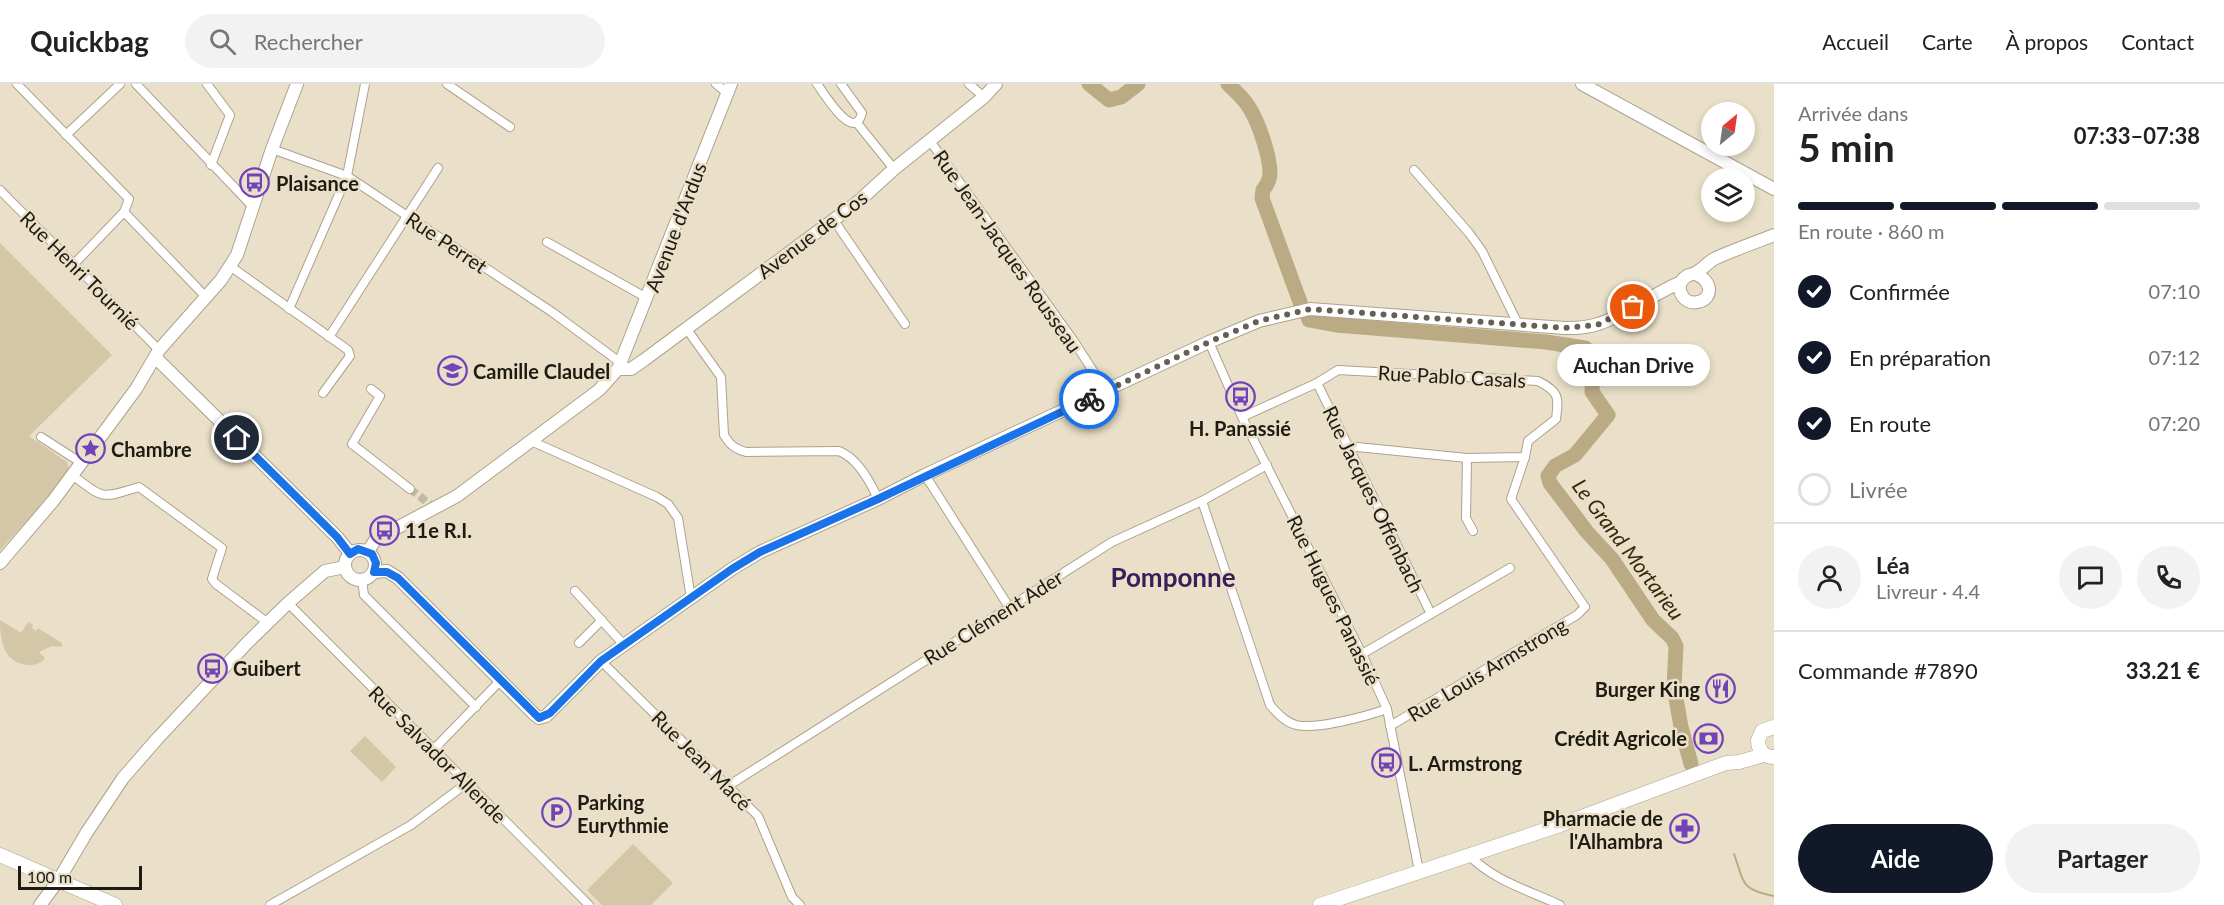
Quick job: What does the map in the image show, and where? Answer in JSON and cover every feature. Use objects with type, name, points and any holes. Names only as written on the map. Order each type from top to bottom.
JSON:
[{"type":"main road","points":[[1320,905],[1642,795],[1726,763],[1740,762],[1765,752],[1758,738],[1762,731],[1774,727]]},
{"type":"main road","points":[[0,855],[115,905]]},
{"type":"street","points":[[17,84],[129,199],[124,212],[74,264]]},
{"type":"street","points":[[66,135],[120,84]]},
{"type":"street","points":[[136,84],[254,208]]},
{"type":"street","points":[[207,84],[230,116],[211,165]]},
{"type":"street","points":[[0,563],[72,475],[136,389],[157,353],[237,255],[272,149],[297,84]]},
{"type":"street","points":[[289,309],[344,187],[364,84]]},
{"type":"street","points":[[447,84],[510,127]]},
{"type":"street","points":[[716,84],[729,88]]},
{"type":"street","points":[[817,84],[842,118],[857,123],[894,169]]},
{"type":"street","points":[[841,84],[862,113],[857,123]]},
{"type":"street","points":[[969,84],[984,98]]},
{"type":"street","name":"Avenue de Cos","points":[[620,366],[631,369],[859,201],[894,169],[984,98],[996,84]]},
{"type":"street","points":[[1581,84],[1774,189]]},
{"type":"street","name":"Avenue d'Ardus","points":[[620,366],[729,88]]},
{"type":"street","name":"Rue Jean-Jacques Rousseau","points":[[930,141],[1073,340],[1095,374],[1103,392]]},
{"type":"street","name":"Rue Perret","points":[[272,149],[347,176],[552,312],[620,366]]},
{"type":"street","points":[[329,337],[438,168]]},
{"type":"street","points":[[1414,170],[1469,232],[1482,251],[1518,324]]},
{"type":"street","name":"Rue Henri Tournié","points":[[0,190],[74,264],[157,353]]},
{"type":"street","points":[[124,212],[205,297]]},
{"type":"street","points":[[833,219],[905,324]]},
{"type":"street","points":[[374,572],[375,558],[368,551],[358,549],[346,560],[345,567],[353,578],[362,580],[374,572],[387,572],[398,578],[539,718],[550,713],[601,661],[732,569],[760,552],[878,499],[1209,342],[1259,321],[1310,309],[1565,328],[1597,325],[1681,282],[1712,260],[1774,235]]},
{"type":"street","points":[[547,242],[647,298]]},
{"type":"street","points":[[1645,300],[1668,296],[1692,303],[1702,302],[1708,294],[1708,275],[1711,266],[1720,257]]},
{"type":"street","points":[[230,266],[348,350],[350,356],[323,393]]},
{"type":"street","points":[[1695,274],[1703,277],[1709,284]]},
{"type":"street","points":[[1681,282],[1679,291],[1684,299]]},
{"type":"street","points":[[686,328],[721,377],[724,435],[728,443],[746,452],[839,451],[850,456],[878,499]]},
{"type":"street","name":"Rue Hugues Panassié","points":[[1209,342],[1242,417],[1362,654],[1387,710],[1419,871]]},
{"type":"street","points":[[157,353],[337,537],[350,554]]},
{"type":"street","points":[[368,551],[376,539],[457,496],[599,390],[620,366]]},
{"type":"street","name":"Rue Pablo Casals","points":[[1242,417],[1317,383],[1338,370],[1539,381],[1554,389],[1558,400],[1556,419],[1528,441],[1525,456]]},
{"type":"street","name":"Rue Jacques Offenbach","points":[[1317,383],[1431,614]]},
{"type":"street","points":[[370,388],[380,396],[352,444],[410,489]]},
{"type":"street","points":[[41,437],[80,462]]},
{"type":"street","points":[[531,441],[668,504],[678,518],[688,592],[691,598]]},
{"type":"street","points":[[1347,446],[1467,458],[1525,456]]},
{"type":"street","name":"Rue Louis Armstrong","points":[[1390,726],[1576,615],[1585,607],[1511,499],[1525,456]]},
{"type":"street","points":[[1467,458],[1466,518],[1473,531]]},
{"type":"street","name":"Rue Clément Ader","points":[[728,786],[1112,542],[1202,501],[1267,465]]},
{"type":"street","points":[[72,475],[98,495],[108,496],[139,487],[222,548],[212,579],[268,623]]},
{"type":"street","points":[[925,475],[1009,607]]},
{"type":"street","points":[[1202,501],[1270,705],[1281,717],[1296,725],[1317,725],[1387,710]]},
{"type":"street","points":[[40,905],[58,881],[123,778],[198,694],[288,603],[325,571],[345,567]]},
{"type":"street","points":[[1362,654],[1509,568]]},
{"type":"street","points":[[362,580],[364,595],[476,707]]},
{"type":"street","points":[[575,591],[624,645]]},
{"type":"street","name":"Rue Salvador Allende","points":[[288,603],[589,905]]},
{"type":"street","points":[[579,643],[602,620]]},
{"type":"street","name":"Rue Jean Macé","points":[[601,661],[758,816],[792,897],[800,905]]},
{"type":"street","points":[[434,749],[500,681]]},
{"type":"street","points":[[270,905],[411,825],[467,783]]},
{"type":"street","points":[[1469,855],[1478,865],[1498,877],[1560,905]]},
{"type":"shaded area","points":[[0,243],[112,355],[29,436],[67,462],[69,469],[25,526],[23,525],[0,550]]},
{"type":"shaded area","points":[[0,620],[21,633],[28,622],[36,631],[38,628],[62,643],[62,647],[52,646],[39,652],[45,658],[38,664],[28,665],[13,660],[2,642]]},
{"type":"shaded area","points":[[365,736],[396,767],[382,782],[350,751]]},
{"type":"shaded area","points":[[633,844],[673,883],[651,905],[602,905],[587,890]]},
{"type":"waterway","name":"Le Grand Mortarieu","points":[[1089,84],[1109,100],[1121,97],[1138,84]]},
{"type":"waterway","name":"Le Grand Mortarieu","points":[[1228,84],[1248,105],[1263,140],[1270,173],[1262,198],[1300,302]]},
{"type":"waterway","name":"Le Grand Mortarieu","points":[[1308,317],[1309,320],[1336,325],[1546,342],[1585,348],[1594,355],[1592,392],[1608,415],[1575,455],[1555,466],[1548,476],[1550,483],[1587,532],[1612,559],[1653,620],[1672,638],[1676,646],[1674,687],[1691,764]]},
{"type":"waterway","name":"Le Grand Mortarieu","points":[[1734,854],[1745,884],[1755,891],[1774,896]]},
{"type":"tunnel","points":[[410,489],[435,508]]},
{"type":"way so far","points":[[1089,399],[1259,321],[1310,309],[1581,328],[1597,325],[1633,307]]},
{"type":"place","name":"Plaisance","points":[[255,183]]},
{"type":"place","name":"Auchan Drive","points":[[1633,307]]},
{"type":"place","name":"Camille Claudel","points":[[452,371]]},
{"type":"place","name":"H. Panassié","points":[[1240,397]]},
{"type":"place","name":"Chambre","points":[[90,449]]},
{"type":"place","name":"11e R.I.","points":[[384,530]]},
{"type":"place","name":"Guibert","points":[[212,668]]},
{"type":"place","name":"Burger King","points":[[1721,689]]},
{"type":"place","name":"Crédit Agricole","points":[[1708,738]]},
{"type":"place","name":"L. Armstrong","points":[[1387,763]]},
{"type":"place","name":"Parking Eurythmie","points":[[556,813]]},
{"type":"place","name":"Pharmacie de l'Alhambra","points":[[1684,829]]},
{"type":"district","name":"Pomponne","points":[[1173,577]]},
{"type":"route","points":[[237,438],[337,537],[350,554],[363,549],[372,554],[376,563],[374,572],[387,572],[398,578],[539,718],[550,713],[601,661],[732,569],[760,552],[1089,399]]}]
